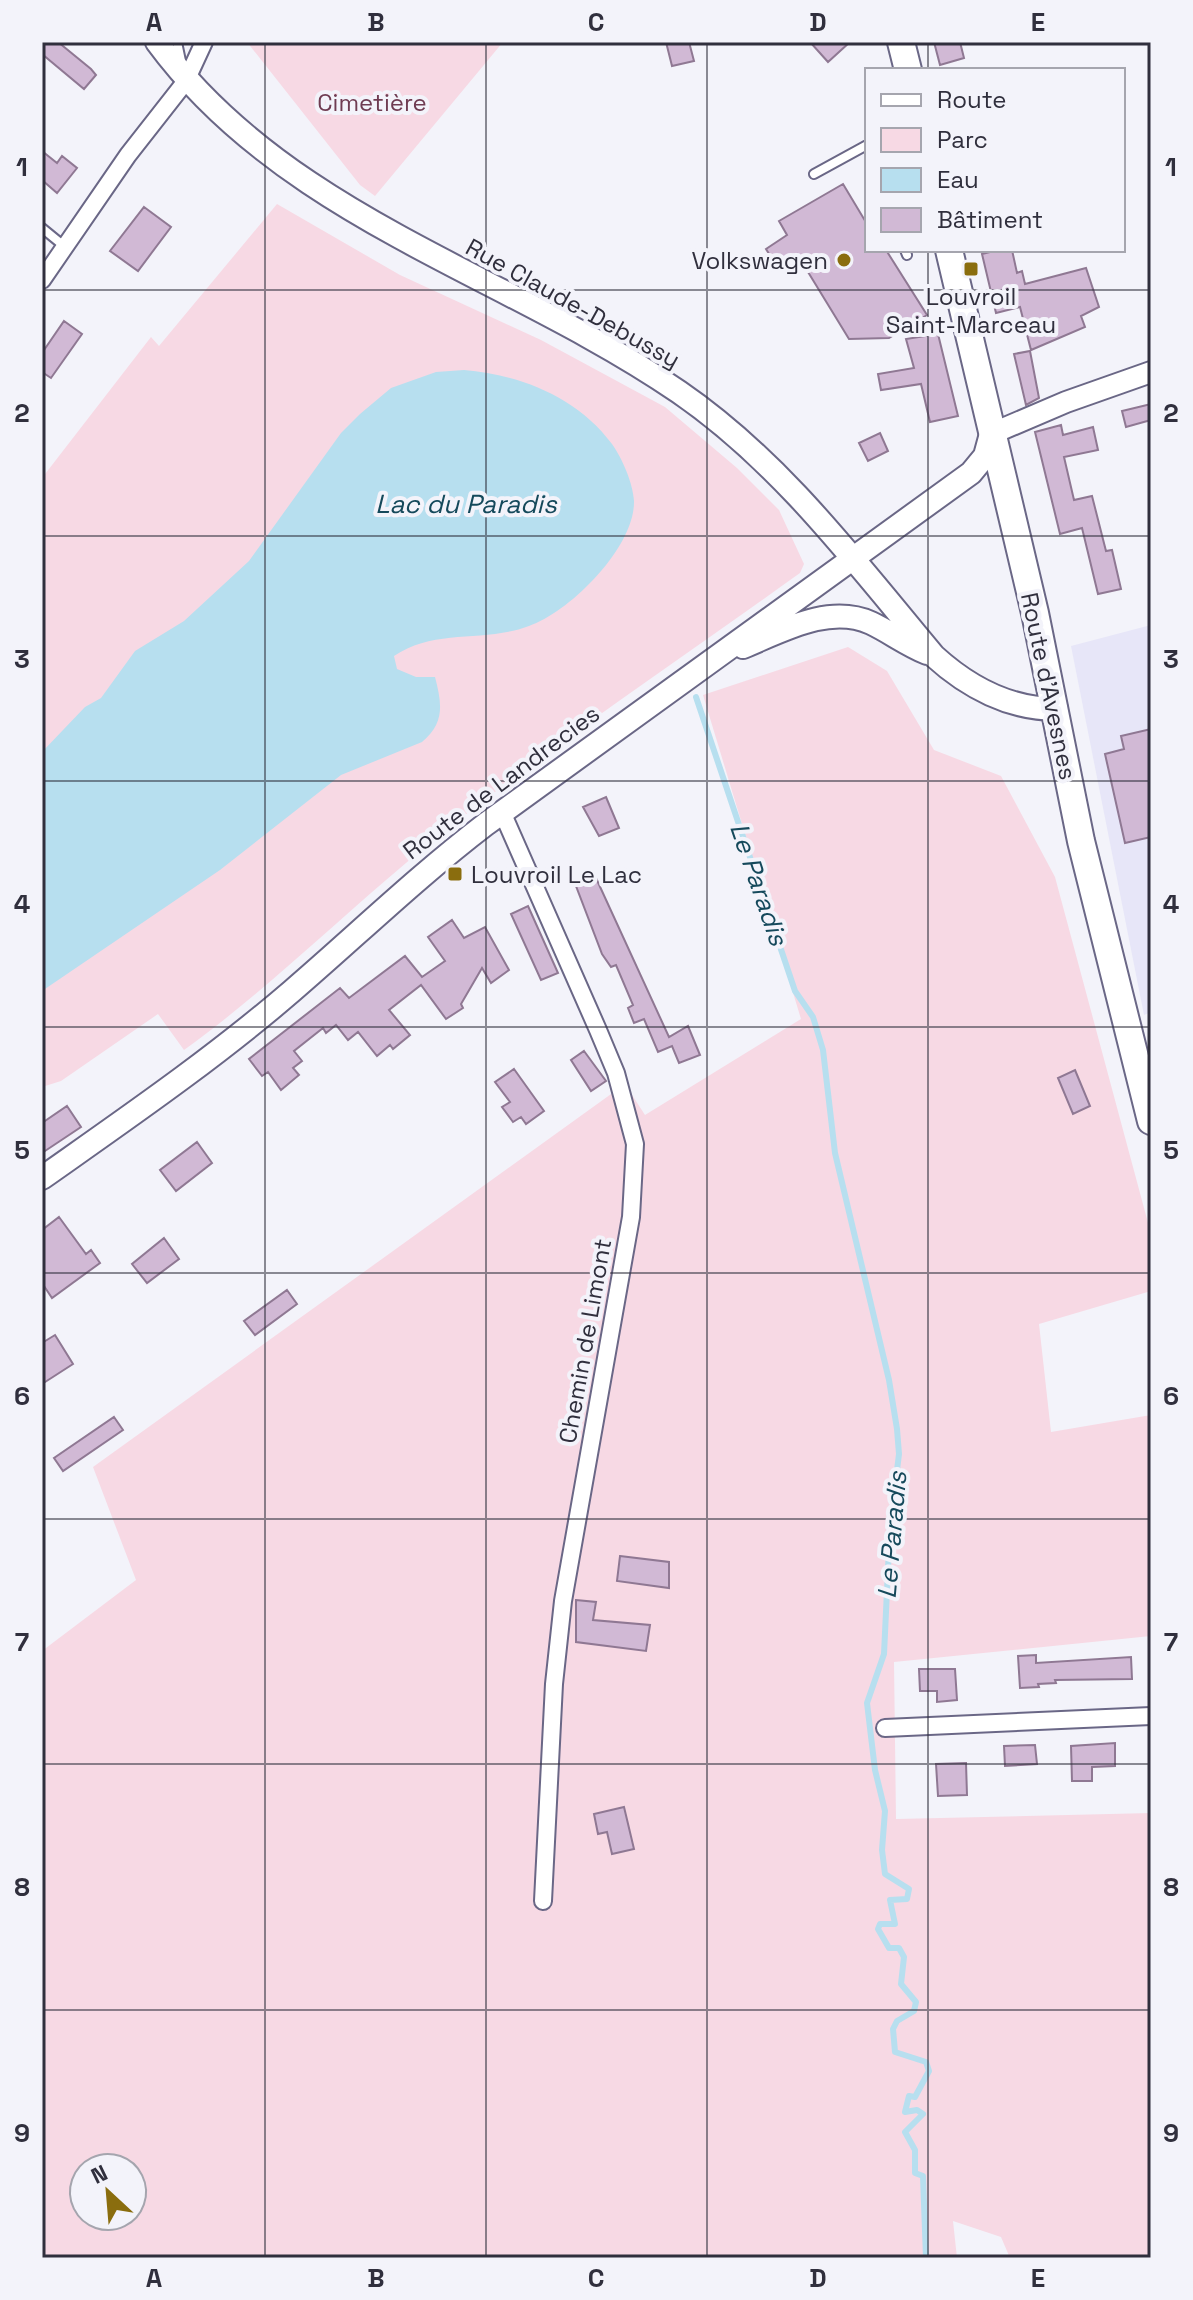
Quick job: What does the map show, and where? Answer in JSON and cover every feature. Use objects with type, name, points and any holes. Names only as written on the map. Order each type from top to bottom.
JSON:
[{"type":"main road","name":"Rue Claude-Debussy","points":[[157,42],[186,81],[255,142],[349,210],[568,326],[680,393],[758,455],[934,656],[958,677],[1004,700],[1032,709],[1056,709]]},
{"type":"main road","points":[[901,42],[908,68]]},
{"type":"main road","name":"Route d'Avesnes","points":[[949,252],[1056,709],[1081,841],[1151,1121]]},
{"type":"main road","name":"Route de Landrecies","points":[[42,1178],[224,1046],[291,992],[421,873],[971,473],[985,456],[991,434]]},
{"type":"main road","points":[[712,659],[807,621],[849,616],[869,622],[934,656]]},
{"type":"street","points":[[42,280],[128,155],[186,81],[204,42]]},
{"type":"street","points":[[991,434],[1066,402],[1151,372]]},
{"type":"street","name":"Chemin de Limont","points":[[502,812],[616,1073],[635,1144],[631,1217],[563,1601],[554,1684],[543,1901]]},
{"type":"street","points":[[885,1728],[1151,1716]]},
{"type":"lane","points":[[177,42],[186,81]]},
{"type":"lane","points":[[814,174],[865,146]]},
{"type":"lane","points":[[42,228],[65,247]]},
{"type":"shaded area","points":[[1151,625],[1151,1012],[1144,1015],[1071,646]]},
{"type":"green space","name":"Cimetière","points":[[247,42],[503,42],[375,196],[360,185]]},
{"type":"green space","points":[[277,204],[400,275],[541,340],[665,407],[737,468],[779,510],[804,564],[800,573],[550,751],[453,825],[184,1050],[158,1014],[61,1081],[42,1087],[42,478],[151,337],[159,346]]},
{"type":"green space","points":[[848,647],[887,671],[934,750],[1001,776],[1055,877],[1151,1234],[1151,1291],[1039,1324],[1051,1432],[1151,1415],[1151,1636],[894,1662],[896,1819],[1151,1813],[1151,2258],[1010,2258],[1001,2237],[953,2221],[957,2258],[42,2258],[42,1651],[136,1580],[93,1467],[625,1084],[645,1115],[801,1019],[703,695]]},
{"type":"water","name":"Lac du Paradis","points":[[464,370],[506,377],[546,391],[582,413],[612,444],[632,486],[634,501],[624,538],[612,557],[597,576],[563,607],[529,626],[495,634],[426,642],[394,656],[397,669],[416,677],[435,677],[440,712],[435,728],[422,742],[341,775],[220,870],[42,991],[42,752],[85,707],[101,698],[135,651],[184,621],[249,561],[341,433],[360,414],[391,388],[436,372]]},
{"type":"building","points":[[42,42],[58,42],[96,75],[84,89],[42,54]]},
{"type":"building","points":[[666,42],[689,42],[694,61],[672,66]]},
{"type":"building","points":[[810,42],[850,42],[828,62]]},
{"type":"building","points":[[934,42],[960,42],[964,58],[940,65]]},
{"type":"building","points":[[42,151],[57,163],[62,156],[77,168],[57,193],[42,180]]},
{"type":"building","name":"Volkswagen","points":[[843,184],[865,221],[865,252],[887,252],[927,315],[889,338],[849,339],[797,254],[776,265],[766,249],[787,235],[779,221]]},
{"type":"building","points":[[144,207],[171,227],[138,271],[110,251]]},
{"type":"building","points":[[1012,252],[1017,273],[1022,271],[1025,284],[1086,268],[1099,307],[1081,316],[1085,327],[1031,350],[1020,307],[996,313],[982,254]]},
{"type":"building","points":[[64,321],[82,334],[51,378],[42,372],[42,353]]},
{"type":"building","points":[[938,334],[958,416],[930,422],[921,384],[881,390],[878,374],[914,368],[906,339]]},
{"type":"building","points":[[1030,351],[1039,398],[1026,405],[1014,354]]},
{"type":"building","points":[[1151,404],[1151,420],[1126,427],[1122,411]]},
{"type":"building","points":[[1061,425],[1063,435],[1093,427],[1098,450],[1064,457],[1074,500],[1092,496],[1106,551],[1112,550],[1121,589],[1098,594],[1082,528],[1060,534],[1035,432]]},
{"type":"building","points":[[880,433],[888,451],[868,461],[859,443]]},
{"type":"building","points":[[1151,729],[1151,837],[1125,843],[1105,754],[1124,749],[1121,736]]},
{"type":"building","points":[[606,797],[619,828],[599,836],[583,807]]},
{"type":"building","points":[[596,878],[669,1037],[688,1026],[700,1055],[679,1063],[672,1046],[658,1052],[644,1019],[634,1023],[628,1008],[633,1005],[616,965],[611,967],[602,954],[576,886]]},
{"type":"building","points":[[528,906],[558,973],[541,980],[511,914]]},
{"type":"building","points":[[452,920],[464,938],[485,927],[509,970],[491,983],[482,968],[461,1004],[463,1008],[446,1019],[421,985],[389,1010],[410,1035],[393,1049],[390,1045],[377,1056],[358,1032],[348,1040],[336,1025],[326,1033],[323,1028],[294,1051],[302,1061],[293,1068],[299,1075],[281,1090],[268,1072],[262,1076],[249,1059],[340,988],[349,998],[405,956],[422,977],[445,961],[428,937]]},
{"type":"building","points":[[584,1051],[606,1081],[591,1091],[571,1060]]},
{"type":"building","points":[[514,1069],[544,1111],[526,1124],[521,1117],[513,1122],[502,1107],[510,1102],[495,1082]]},
{"type":"building","points":[[1075,1070],[1090,1106],[1073,1114],[1058,1078]]},
{"type":"building","points":[[67,1106],[81,1127],[42,1153],[42,1123]]},
{"type":"building","points":[[197,1142],[212,1163],[176,1191],[160,1170]]},
{"type":"building","points":[[59,1217],[86,1254],[91,1250],[100,1263],[52,1298],[42,1283],[42,1230]]},
{"type":"building","points":[[164,1238],[179,1259],[147,1283],[132,1264]]},
{"type":"building","points":[[287,1290],[297,1304],[255,1335],[244,1321]]},
{"type":"building","points":[[55,1335],[73,1364],[42,1384],[42,1343]]},
{"type":"building","points":[[114,1417],[123,1430],[63,1471],[54,1458]]},
{"type":"building","points":[[620,1556],[669,1562],[669,1588],[617,1581]]},
{"type":"building","points":[[576,1600],[596,1602],[593,1620],[650,1625],[646,1651],[576,1642]]},
{"type":"building","points":[[1036,1655],[1036,1663],[1131,1657],[1132,1679],[1055,1680],[1056,1683],[1038,1684],[1039,1687],[1020,1688],[1018,1656]]},
{"type":"building","points":[[919,1669],[955,1669],[957,1700],[937,1702],[937,1691],[920,1691]]},
{"type":"building","points":[[1115,1743],[1115,1766],[1092,1767],[1092,1781],[1072,1781],[1071,1746]]},
{"type":"building","points":[[1035,1745],[1037,1764],[1005,1766],[1004,1746]]},
{"type":"building","points":[[966,1763],[967,1795],[938,1796],[936,1764]]},
{"type":"building","points":[[624,1807],[634,1849],[612,1854],[607,1832],[598,1834],[594,1814]]},
{"type":"waterway","name":"Le Paradis","points":[[696,697],[795,991],[813,1017],[823,1050],[835,1153],[889,1380],[897,1429],[899,1454],[890,1527],[884,1654],[867,1703],[875,1770],[885,1811],[882,1850],[885,1874],[909,1889],[907,1899],[890,1900],[895,1924],[880,1924],[878,1929],[889,1948],[899,1948],[904,1957],[901,1984],[916,2002],[914,2011],[897,2021],[893,2029],[895,2052],[926,2062],[929,2071],[915,2097],[909,2096],[905,2112],[917,2110],[923,2114],[905,2132],[915,2150],[915,2173],[923,2176],[926,2258]]},
{"type":"place","name":"Volkswagen","points":[[844,260]]},
{"type":"place","name":"Louvroil Saint-Marceau","points":[[971,269]]},
{"type":"place","name":"Louvroil Le Lac","points":[[455,874]]}]
